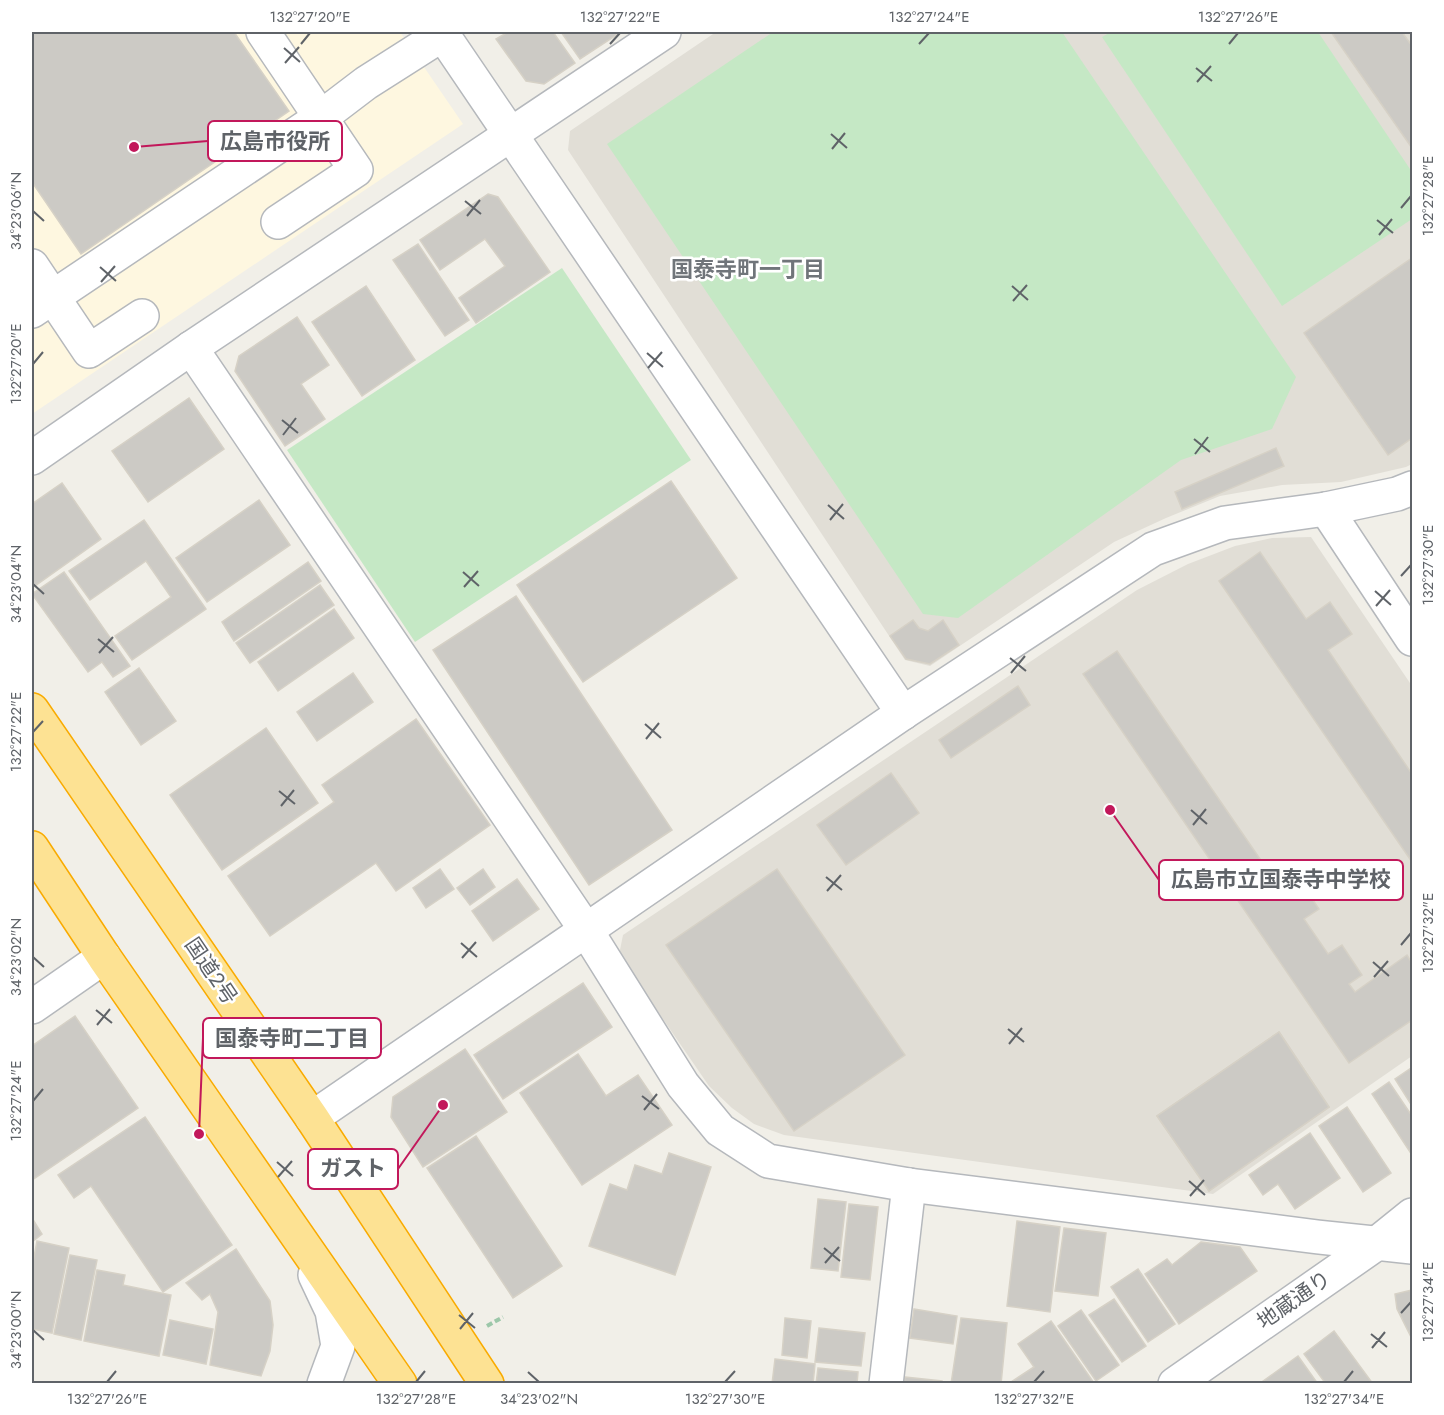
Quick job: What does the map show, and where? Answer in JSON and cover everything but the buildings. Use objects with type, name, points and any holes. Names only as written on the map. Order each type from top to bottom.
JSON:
[{"type":"highway","name":"国道2号","points":[[32,710],[312,1118],[487,1383]]},
{"type":"highway","points":[[32,848],[104,957],[400,1383]]},
{"type":"street","points":[[263,32],[356,170],[278,222]]},
{"type":"street","points":[[32,458],[191,348],[664,32]]},
{"type":"street","points":[[42,304],[320,118],[366,83],[442,33],[903,713]]},
{"type":"street","points":[[32,266],[42,304],[89,351],[142,316]]},
{"type":"street","points":[[191,348],[586,930],[683,1085],[720,1130],[768,1161],[909,1185],[1413,1247]]},
{"type":"street","points":[[312,1118],[903,713],[1153,549],[1224,523],[1326,509],[1397,494],[1413,488]]},
{"type":"street","points":[[1326,509],[1413,639]]},
{"type":"street","points":[[32,1006],[104,957]]},
{"type":"street","points":[[886,1383],[909,1185]]},
{"type":"street","name":"地蔵通り","points":[[1174,1383],[1376,1244],[1413,1215]]},
{"type":"street","points":[[294,1232],[332,1311],[338,1346],[324,1383]]},
{"type":"shaded area","points":[[32,32],[400,32],[463,124],[32,414]]},
{"type":"shaded area","points":[[716,32],[1412,32],[1412,464],[1341,482],[1282,485],[1220,496],[1114,542],[930,666],[905,660],[568,150],[570,131]]},
{"type":"shaded area","points":[[1311,537],[1412,686],[1412,1056],[1213,1194],[784,1135],[754,1124],[732,1108],[709,1086],[619,955],[623,935],[1137,590],[1188,564],[1235,546],[1272,538]]},
{"type":"green space","points":[[773,32],[1062,32],[1296,377],[1272,429],[1181,460],[958,618],[923,614],[607,144]]},
{"type":"green space","points":[[1111,32],[1318,32],[1412,172],[1412,219],[1282,306],[1102,37]]},
{"type":"green space","points":[[562,268],[691,460],[415,642],[287,450]]},
{"type":"place","name":"広島市役所","points":[[134,147]]},
{"type":"place","name":"広島市立国泰寺中学校","points":[[1110,810]]},
{"type":"place","name":"ガスト","points":[[443,1105]]},
{"type":"place","name":"国泰寺町二丁目","points":[[199,1134]]},
{"type":"district","name":"国泰寺町一丁目","points":[[748,269]]}]
